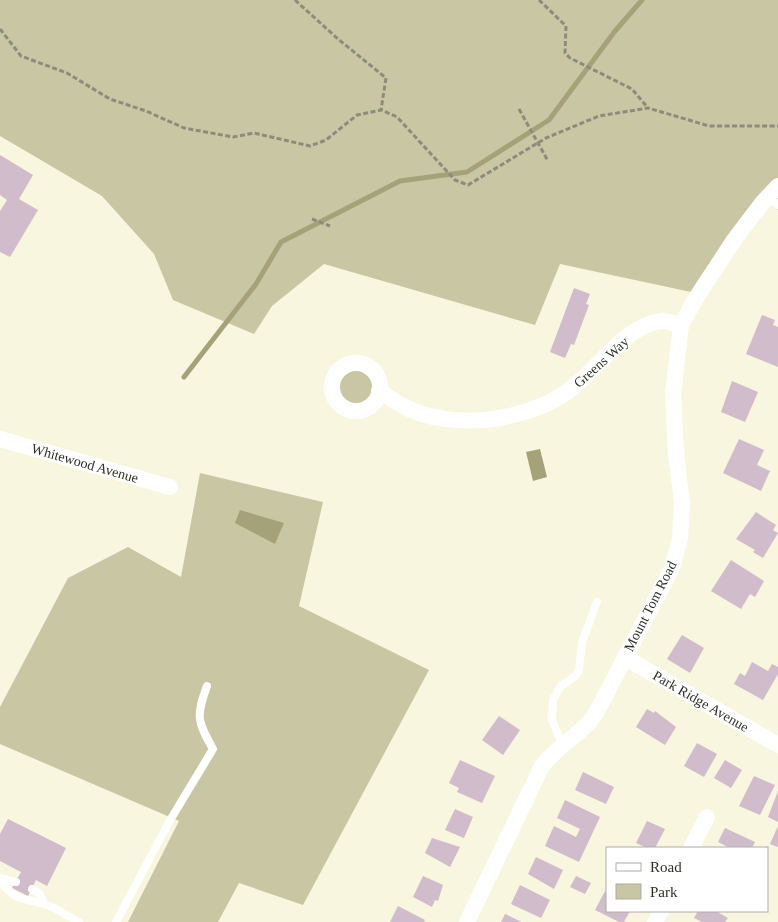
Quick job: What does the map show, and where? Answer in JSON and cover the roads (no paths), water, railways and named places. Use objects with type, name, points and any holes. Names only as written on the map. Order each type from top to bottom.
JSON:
[{"type":"street","name":"Mount Tom Road","points":[[467,922],[542,766],[552,753],[578,735],[595,715],[672,568],[680,538],[682,504],[676,454],[674,394],[681,325],[714,270],[775,196]]},
{"type":"street","name":"Greens Way","points":[[379,391],[406,407],[437,417],[466,421],[500,418],[549,401],[574,387],[614,349],[645,325],[663,321],[681,325]]},
{"type":"street","name":"Whitewood Avenue","points":[[0,439],[170,487]]},
{"type":"street","name":"Park Ridge Avenue","points":[[624,657],[778,745]]},
{"type":"street","points":[[692,847],[707,817]]},
{"type":"lane","points":[[563,746],[552,720],[553,700],[560,687],[579,671],[582,642],[597,602]]},
{"type":"lane","points":[[116,922],[169,822],[213,749],[198,720],[198,710],[207,686]]},
{"type":"lane","points":[[0,880],[16,882]]},
{"type":"lane","points":[[0,880],[9,892],[29,902],[44,904],[79,922]]},
{"type":"lane","points":[[32,889],[40,894],[44,904]]},
{"type":"waterway","points":[[184,377],[256,284],[281,242],[400,181],[467,172],[549,120],[615,31],[642,0]]}]
